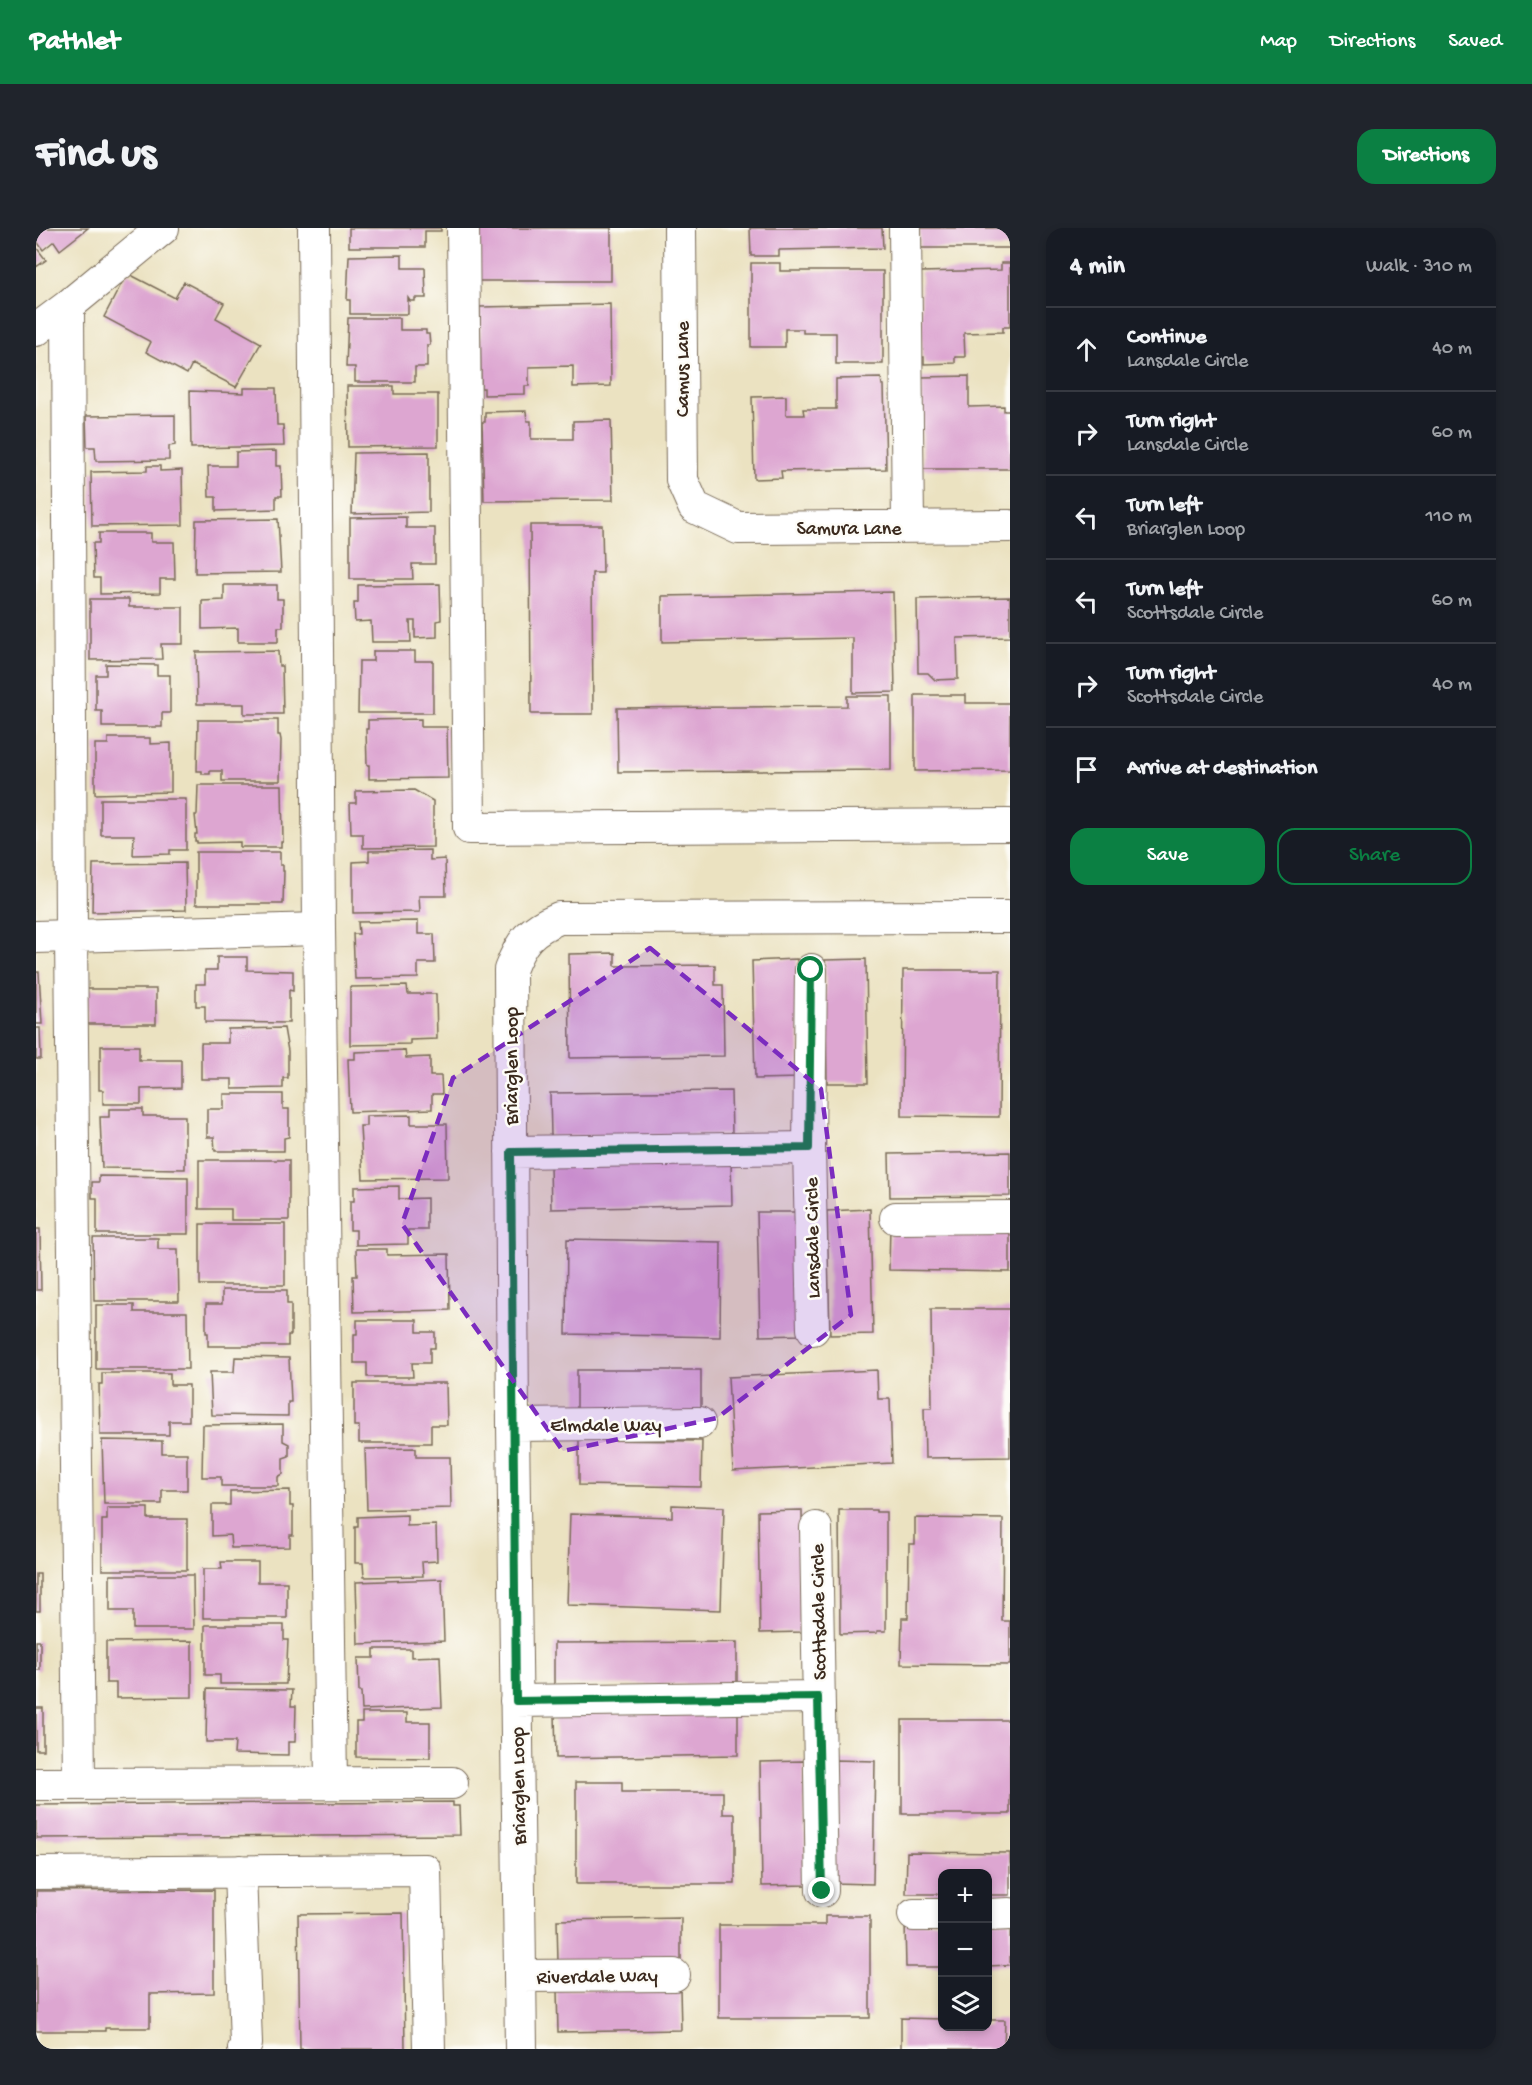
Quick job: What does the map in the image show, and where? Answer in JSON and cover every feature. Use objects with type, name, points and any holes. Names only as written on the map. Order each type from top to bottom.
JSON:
[{"type":"street","points":[[36,330],[163,228]]},
{"type":"street","points":[[314,228],[319,929],[331,1783]]},
{"type":"street","points":[[463,228],[470,828],[1010,825]]},
{"type":"street","name":"Camus Lane","points":[[680,228],[682,480],[694,507]]},
{"type":"street","points":[[905,228],[908,527]]},
{"type":"street","points":[[68,306],[79,1784]]},
{"type":"street","name":"Samura Lane","points":[[694,507],[738,528],[1010,526]]},
{"type":"street","name":"Briarglen Loop","points":[[520,2049],[510,970],[518,951],[530,933],[543,924],[559,918],[1010,917]]},
{"type":"street","points":[[36,937],[319,929]]},
{"type":"street","name":"Lansdale Circle","points":[[811,970],[809,1148],[813,1329]]},
{"type":"street","name":"Lansdale Circle","points":[[511,1152],[809,1148]]},
{"type":"street","points":[[896,1218],[1010,1217]]},
{"type":"street","name":"Elmdale Way","points":[[513,1425],[699,1424]]},
{"type":"street","name":"Scottsdale Circle","points":[[816,1528],[822,1891]]},
{"type":"street","name":"Scottsdale Circle","points":[[516,1701],[818,1697]]},
{"type":"street","points":[[36,1784],[452,1783]]},
{"type":"street","points":[[36,1873],[425,1870],[429,2049]]},
{"type":"street","points":[[240,1871],[246,2043],[244,2049]]},
{"type":"street","points":[[992,1915],[1010,1914]]},
{"type":"street","name":"Riverdale Way","points":[[520,1976],[674,1975]]},
{"type":"highlighted area","points":[[650,948],[821,1089],[851,1315],[717,1418],[563,1451],[402,1224],[453,1078]]},
{"type":"building","points":[[36,228],[88,228],[60,250],[54,241],[43,250],[36,240]]},
{"type":"building","points":[[349,228],[441,228],[441,231],[425,231],[425,247],[349,247]]},
{"type":"building","points":[[479,228],[611,228],[611,281],[478,281]]},
{"type":"building","points":[[750,228],[882,228],[883,248],[779,250],[779,256],[751,256]]},
{"type":"building","points":[[920,228],[1010,228],[1010,248],[920,248]]},
{"type":"building","points":[[36,247],[46,260],[36,267]]},
{"type":"building","points":[[402,255],[402,268],[425,268],[426,298],[415,298],[415,301],[410,301],[408,298],[408,314],[350,314],[350,300],[347,300],[349,256]]},
{"type":"building","points":[[751,263],[780,263],[780,271],[883,271],[883,364],[836,364],[836,333],[803,333],[803,329],[785,329],[785,347],[751,347]]},
{"type":"building","points":[[1001,263],[1010,263],[1010,327],[1003,327],[1003,332],[964,333],[965,357],[955,357],[955,363],[924,364],[921,272],[1001,270]]},
{"type":"building","points":[[127,273],[175,298],[184,282],[224,303],[216,318],[261,343],[236,387],[192,364],[187,374],[146,352],[151,342],[104,317]]},
{"type":"building","points":[[610,304],[611,386],[573,387],[573,366],[529,367],[529,386],[525,386],[525,394],[484,395],[484,388],[481,388],[480,307]]},
{"type":"building","points":[[348,318],[400,318],[400,330],[426,330],[426,334],[429,334],[430,345],[427,345],[427,367],[415,367],[415,382],[355,382],[355,367],[346,367]]},
{"type":"building","points":[[969,376],[969,407],[1004,406],[1004,411],[1010,411],[1010,469],[923,469],[922,377]]},
{"type":"building","points":[[881,378],[882,385],[884,385],[886,469],[781,471],[782,478],[754,479],[752,397],[786,396],[786,415],[804,415],[803,409],[836,409],[836,379]]},
{"type":"building","points":[[347,386],[394,386],[394,394],[438,394],[438,446],[348,447]]},
{"type":"building","points":[[244,388],[276,388],[277,425],[283,425],[284,446],[191,448],[190,391],[244,393]]},
{"type":"building","points":[[526,411],[527,421],[531,421],[531,439],[573,439],[573,421],[611,420],[613,500],[484,501],[482,422],[485,422],[485,412]]},
{"type":"building","points":[[175,415],[175,445],[169,446],[169,460],[96,461],[95,447],[87,447],[86,416]]},
{"type":"building","points":[[276,451],[276,466],[281,466],[282,496],[276,496],[276,509],[216,511],[216,497],[209,497],[208,466],[236,466],[236,452]]},
{"type":"building","points":[[429,452],[429,512],[352,514],[354,453]]},
{"type":"building","points":[[147,466],[160,466],[160,471],[182,470],[183,525],[92,526],[91,472],[147,471]]},
{"type":"building","points":[[406,517],[406,528],[435,528],[435,564],[412,564],[413,579],[350,579],[350,518]]},
{"type":"building","points":[[278,519],[281,572],[195,573],[196,520]]},
{"type":"building","points":[[530,525],[602,525],[603,573],[592,573],[593,714],[531,714]]},
{"type":"building","points":[[99,533],[151,533],[151,542],[174,542],[175,579],[160,579],[160,593],[100,594],[100,578],[94,578],[93,543],[99,543]]},
{"type":"building","points":[[440,584],[441,620],[437,621],[437,637],[415,638],[415,621],[410,621],[411,642],[372,642],[371,621],[355,622],[354,603],[358,603],[358,585]]},
{"type":"building","points":[[224,585],[277,585],[277,599],[283,599],[283,627],[278,627],[278,642],[238,642],[238,628],[202,629],[202,601],[224,600]]},
{"type":"building","points":[[893,592],[895,692],[853,693],[853,638],[662,642],[662,596]]},
{"type":"building","points":[[1010,597],[1010,637],[957,638],[958,679],[935,680],[928,673],[918,673],[917,599]]},
{"type":"building","points":[[90,599],[129,599],[129,607],[183,607],[183,644],[161,644],[162,659],[90,660]]},
{"type":"building","points":[[278,651],[279,666],[282,666],[283,714],[244,714],[244,704],[197,704],[196,652]]},
{"type":"building","points":[[373,651],[415,651],[415,661],[433,661],[433,713],[358,713],[359,661],[373,661]]},
{"type":"building","points":[[106,664],[157,665],[157,675],[170,675],[170,713],[162,713],[162,727],[102,727],[102,711],[96,711],[96,675],[106,675]]},
{"type":"building","points":[[915,695],[966,695],[966,703],[1010,703],[1010,770],[915,771]]},
{"type":"building","points":[[847,696],[891,696],[891,770],[618,772],[617,708],[847,706]]},
{"type":"building","points":[[421,719],[421,727],[447,727],[448,778],[369,779],[366,729],[368,729],[368,720]]},
{"type":"building","points":[[198,720],[278,720],[278,735],[281,740],[280,781],[222,781],[222,771],[202,774],[202,771],[197,771]]},
{"type":"building","points":[[108,738],[150,738],[150,744],[171,743],[171,792],[95,794],[95,744],[108,744]]},
{"type":"building","points":[[198,785],[282,785],[283,842],[281,842],[281,847],[240,847],[240,842],[197,843],[195,841],[195,834],[197,834],[195,815],[197,815]]},
{"type":"building","points":[[414,790],[433,801],[433,847],[363,848],[363,834],[351,834],[350,803],[356,803],[356,791]]},
{"type":"building","points":[[101,799],[186,799],[186,850],[170,850],[170,854],[133,855],[134,835],[101,835]]},
{"type":"building","points":[[430,850],[430,860],[445,859],[446,896],[419,896],[420,912],[353,913],[353,862],[369,861],[369,851]]},
{"type":"building","points":[[196,852],[280,852],[280,865],[283,865],[284,871],[283,904],[196,904]]},
{"type":"building","points":[[185,863],[186,910],[92,912],[93,864]]},
{"type":"building","points":[[418,921],[418,934],[434,934],[435,963],[418,963],[418,978],[355,979],[353,934],[359,934],[358,922]]},
{"type":"building","points":[[615,953],[615,966],[715,965],[715,985],[723,985],[724,1056],[570,1058],[569,954]]},
{"type":"building","points":[[217,957],[247,957],[247,970],[293,971],[293,991],[289,990],[289,1023],[205,1022],[205,1006],[196,1006],[196,984],[205,984],[205,970],[217,970]]},
{"type":"building","points":[[797,959],[800,1078],[755,1079],[752,961]]},
{"type":"building","points":[[866,959],[868,1083],[827,1083],[825,960]]},
{"type":"building","points":[[903,970],[1000,970],[999,1117],[902,1116]]},
{"type":"building","points":[[36,972],[39,972],[42,1024],[36,1024]]},
{"type":"building","points":[[407,986],[408,994],[436,994],[437,1039],[410,1040],[410,1044],[350,1045],[350,987]]},
{"type":"building","points":[[87,989],[156,989],[156,1024],[87,1024]]},
{"type":"building","points":[[36,1028],[40,1028],[41,1059],[36,1059]]},
{"type":"building","points":[[284,1028],[288,1051],[288,1078],[283,1078],[283,1088],[232,1089],[232,1079],[201,1079],[201,1043],[228,1043],[228,1029]]},
{"type":"building","points":[[101,1046],[139,1046],[139,1060],[181,1060],[181,1088],[141,1089],[141,1104],[103,1104],[103,1090],[99,1090]]},
{"type":"building","points":[[405,1050],[406,1058],[430,1057],[430,1076],[441,1076],[442,1094],[432,1094],[432,1109],[350,1112],[348,1059],[355,1059],[355,1052]]},
{"type":"building","points":[[731,1091],[732,1134],[551,1136],[550,1093]]},
{"type":"building","points":[[224,1094],[283,1094],[283,1109],[289,1109],[289,1137],[284,1138],[284,1151],[215,1151],[214,1137],[207,1137],[207,1109],[224,1109]]},
{"type":"building","points":[[109,1109],[143,1109],[143,1116],[185,1116],[185,1169],[102,1168],[100,1117],[109,1117]]},
{"type":"building","points":[[411,1115],[411,1124],[447,1124],[448,1178],[363,1179],[360,1126],[366,1126],[366,1116]]},
{"type":"building","points":[[1010,1152],[1010,1196],[890,1197],[889,1154]]},
{"type":"building","points":[[199,1160],[289,1160],[289,1220],[231,1220],[231,1209],[199,1209]]},
{"type":"building","points":[[731,1161],[732,1205],[551,1209],[550,1165]]},
{"type":"building","points":[[99,1176],[188,1177],[188,1234],[97,1234],[97,1198],[92,1198],[92,1182],[99,1182]]},
{"type":"building","points":[[399,1186],[399,1199],[427,1198],[427,1230],[408,1230],[408,1244],[356,1245],[356,1230],[350,1230],[350,1201],[354,1201],[354,1187]]},
{"type":"building","points":[[870,1209],[873,1334],[830,1335],[827,1211]]},
{"type":"building","points":[[757,1212],[799,1212],[802,1335],[760,1336]]},
{"type":"building","points":[[200,1224],[285,1224],[285,1285],[200,1285]]},
{"type":"building","points":[[890,1224],[1010,1226],[1010,1272],[889,1270]]},
{"type":"building","points":[[36,1229],[40,1229],[41,1290],[36,1290]]},
{"type":"building","points":[[93,1238],[158,1238],[158,1249],[178,1249],[179,1301],[94,1301]]},
{"type":"building","points":[[567,1239],[721,1242],[720,1337],[566,1334]]},
{"type":"building","points":[[356,1249],[387,1249],[387,1255],[449,1254],[450,1310],[354,1312],[353,1276],[357,1276]]},
{"type":"building","points":[[222,1290],[287,1290],[287,1304],[291,1304],[291,1335],[288,1335],[288,1346],[208,1346],[206,1304],[222,1304]]},
{"type":"building","points":[[96,1305],[134,1305],[134,1312],[187,1312],[188,1369],[96,1369]]},
{"type":"building","points":[[931,1309],[1010,1309],[1010,1457],[925,1458],[924,1408],[932,1408]]},
{"type":"building","points":[[357,1320],[417,1320],[417,1332],[435,1332],[435,1348],[430,1348],[430,1363],[412,1363],[413,1377],[367,1377],[367,1363],[354,1363],[354,1334],[357,1334]]},
{"type":"building","points":[[235,1357],[289,1358],[291,1402],[288,1402],[288,1416],[212,1415],[210,1372],[234,1372]]},
{"type":"building","points":[[577,1370],[701,1370],[701,1413],[577,1413]]},
{"type":"building","points":[[877,1370],[878,1399],[890,1399],[892,1463],[733,1471],[728,1377]]},
{"type":"building","points":[[102,1373],[170,1373],[170,1385],[189,1385],[189,1421],[169,1421],[169,1435],[100,1435],[99,1384],[102,1384]]},
{"type":"building","points":[[354,1383],[446,1383],[447,1425],[431,1425],[431,1443],[359,1443],[359,1426],[354,1426]]},
{"type":"building","points":[[283,1424],[283,1441],[289,1444],[289,1456],[283,1458],[283,1474],[278,1477],[278,1486],[221,1486],[221,1477],[202,1477],[203,1425]]},
{"type":"building","points":[[102,1440],[162,1441],[162,1453],[187,1453],[187,1490],[162,1490],[162,1504],[104,1504]]},
{"type":"building","points":[[579,1440],[702,1441],[701,1487],[579,1485]]},
{"type":"building","points":[[416,1448],[416,1457],[450,1457],[451,1508],[367,1510],[365,1449]]},
{"type":"building","points":[[290,1490],[290,1506],[293,1506],[293,1535],[290,1535],[290,1547],[231,1548],[230,1535],[212,1536],[212,1505],[230,1505],[230,1491]]},
{"type":"building","points":[[672,1505],[724,1507],[721,1610],[567,1605],[570,1514],[672,1517]]},
{"type":"building","points":[[107,1508],[148,1508],[148,1519],[187,1519],[187,1570],[102,1570],[102,1520],[107,1520]]},
{"type":"building","points":[[802,1510],[803,1632],[760,1633],[758,1511]]},
{"type":"building","points":[[839,1510],[886,1512],[886,1631],[840,1634]]},
{"type":"building","points":[[407,1515],[407,1526],[436,1525],[437,1561],[422,1562],[423,1576],[364,1577],[363,1563],[355,1563],[355,1527],[358,1527],[358,1517]]},
{"type":"building","points":[[915,1518],[1003,1519],[1002,1621],[1010,1621],[1010,1665],[901,1664],[902,1618],[908,1618],[909,1544],[915,1544]]},
{"type":"building","points":[[221,1562],[258,1562],[258,1582],[287,1582],[287,1618],[203,1618],[203,1569],[222,1569]]},
{"type":"building","points":[[36,1574],[40,1574],[40,1611],[36,1611]]},
{"type":"building","points":[[110,1575],[193,1575],[194,1629],[133,1629],[133,1611],[110,1611]]},
{"type":"building","points":[[442,1579],[444,1641],[358,1644],[356,1582]]},
{"type":"building","points":[[205,1625],[284,1625],[284,1640],[288,1640],[286,1684],[220,1684],[220,1675],[205,1675]]},
{"type":"building","points":[[36,1641],[40,1641],[40,1670],[36,1670]]},
{"type":"building","points":[[192,1641],[192,1697],[116,1698],[116,1683],[106,1683],[106,1642]]},
{"type":"building","points":[[737,1642],[737,1684],[554,1685],[554,1643]]},
{"type":"building","points":[[374,1649],[411,1649],[411,1657],[440,1656],[442,1707],[362,1710],[358,1658],[374,1658]]},
{"type":"building","points":[[207,1689],[292,1690],[291,1706],[296,1706],[295,1742],[288,1742],[288,1755],[234,1754],[235,1742],[206,1742]]},
{"type":"building","points":[[36,1708],[43,1708],[43,1750],[36,1750]]},
{"type":"building","points":[[738,1711],[738,1755],[556,1758],[555,1713]]},
{"type":"building","points":[[362,1713],[407,1713],[407,1722],[430,1722],[430,1758],[356,1757],[356,1722],[362,1722]]},
{"type":"building","points":[[902,1720],[1010,1720],[1010,1814],[902,1814]]},
{"type":"building","points":[[834,1760],[875,1761],[873,1884],[832,1883]]},
{"type":"building","points":[[804,1761],[806,1885],[762,1886],[760,1762]]},
{"type":"building","points":[[576,1782],[622,1782],[622,1792],[723,1792],[723,1814],[735,1814],[735,1884],[576,1884]]},
{"type":"building","points":[[453,1802],[453,1806],[459,1806],[460,1835],[36,1838],[36,1805]]},
{"type":"building","points":[[907,1852],[1010,1853],[1010,1895],[992,1895],[992,1869],[938,1869],[938,1894],[906,1894]]},
{"type":"building","points":[[214,1890],[214,1993],[150,1994],[150,2028],[105,2028],[105,2031],[36,2031],[36,1891]]},
{"type":"building","points":[[403,1913],[405,2049],[300,2049],[298,1914]]},
{"type":"building","points":[[825,1916],[870,1916],[870,2018],[719,2018],[719,1925],[825,1925]]},
{"type":"building","points":[[681,1918],[681,1961],[558,1963],[557,1920]]},
{"type":"building","points":[[992,1921],[1010,1921],[1010,1965],[992,1966]]},
{"type":"building","points":[[938,1922],[938,1967],[906,1967],[905,1923]]},
{"type":"building","points":[[680,1988],[681,2030],[558,2032],[557,1990]]},
{"type":"building","points":[[901,2018],[938,2019],[938,2031],[992,2031],[992,2020],[1005,2020],[1004,2049],[901,2049]]},
{"type":"route","points":[[811,970],[809,1148],[511,1152],[516,1701],[818,1697],[822,1891]]}]
